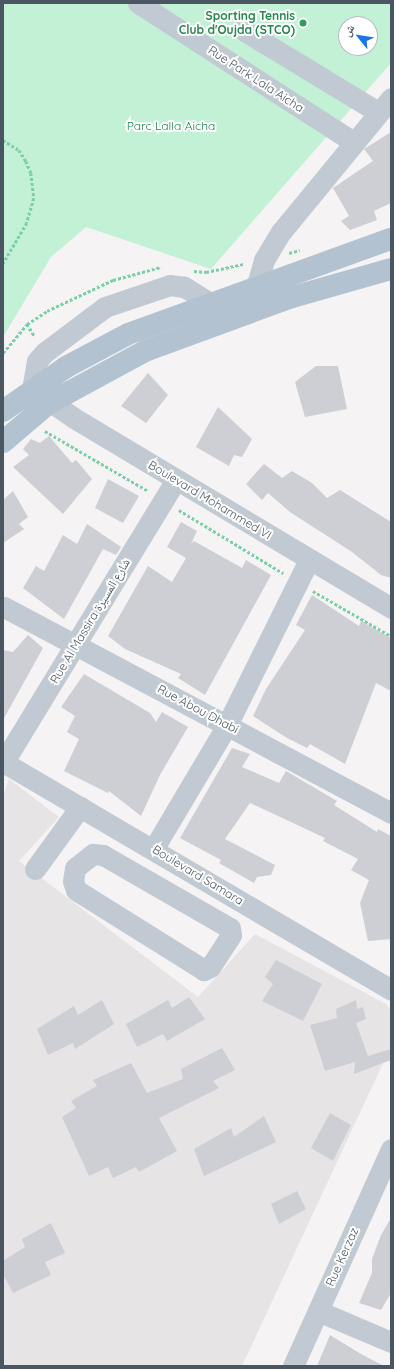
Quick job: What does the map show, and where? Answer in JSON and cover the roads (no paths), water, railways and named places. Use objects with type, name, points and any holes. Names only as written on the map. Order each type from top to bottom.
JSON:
[{"type":"main road","points":[[3,442],[28,419],[50,403],[145,351],[391,239]]},
{"type":"main road","points":[[3,412],[32,389],[66,367],[128,334],[210,303],[256,288],[286,288],[391,269]]},
{"type":"street","name":"Rue Park Lala Aicha","points":[[138,3],[354,142]]},
{"type":"street","points":[[243,30],[385,105],[281,232],[264,260],[256,288]]},
{"type":"street","points":[[32,389],[37,361],[45,352],[105,307],[170,286],[184,287],[210,303]]},
{"type":"street","name":"Boulevard Mohammed VI","points":[[32,389],[50,403],[176,480],[391,608]]},
{"type":"street","name":"Rue Al Massira شارع المسيرة","points":[[3,762],[77,644],[176,480]]},
{"type":"street","points":[[154,848],[227,725],[309,560]]},
{"type":"street","name":"Rue Abou Dhabi","points":[[4,607],[77,644],[391,813]]},
{"type":"street","name":"Boulevard Samara","points":[[3,762],[154,848],[391,990]]},
{"type":"street","points":[[35,869],[80,807]]},
{"type":"street","points":[[47,852],[75,868]]},
{"type":"street","points":[[94,854],[103,856],[230,928],[231,936],[216,960],[204,970],[76,890],[73,881],[75,868],[94,854]]},
{"type":"street","name":"Rue Kerzaz","points":[[293,1366],[391,1149]]},
{"type":"street","points":[[318,1311],[391,1342]]},
{"type":"place","name":"Sporting Tennis Club d'Oujda (STCO)","points":[[303,23]]},
{"type":"park label","name":"Parc Lalla Aicha","points":[[171,126]]}]
